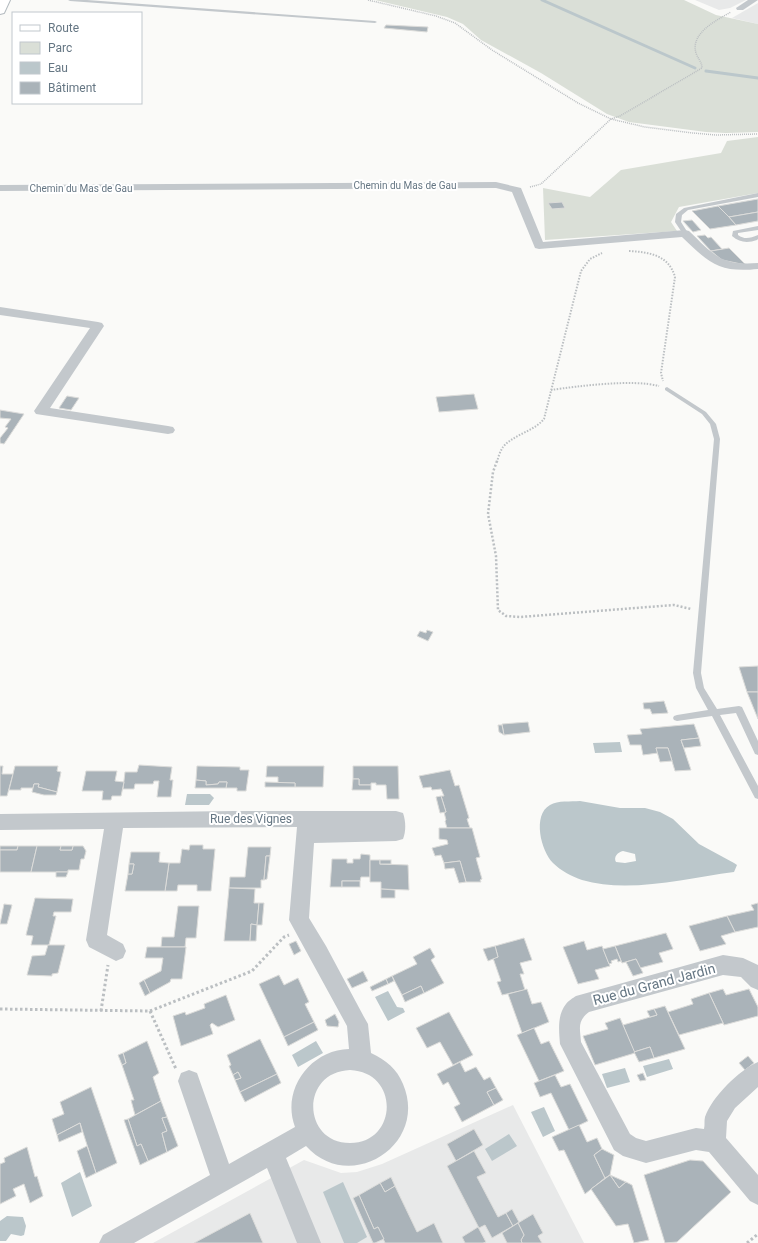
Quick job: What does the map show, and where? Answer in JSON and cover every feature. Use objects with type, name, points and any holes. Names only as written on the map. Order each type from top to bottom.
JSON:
[{"type":"street","points":[[0,11],[4,0]]},
{"type":"street","points":[[740,8],[754,0]]},
{"type":"street","name":"Chemin du Mas de Gau","points":[[0,188],[496,185],[518,190]]},
{"type":"street","points":[[518,190],[539,246],[685,233],[715,261],[727,266],[742,268],[758,266]]},
{"type":"street","points":[[0,311],[98,326],[41,411],[168,430]]},
{"type":"street","points":[[115,821],[96,940],[116,950]]},
{"type":"street","name":"Rue des Vignes","points":[[0,822],[115,821],[306,827],[299,920],[304,927]]},
{"type":"street","points":[[304,927],[357,1024],[361,1059]]},
{"type":"street","name":"Rue du Grand Jardin","points":[[715,1142],[696,1139],[646,1152],[631,1148],[622,1142],[571,1044],[569,1025],[573,1011],[583,1003],[723,965],[741,966],[758,980]]},
{"type":"street","points":[[346,1058],[361,1059],[375,1065],[386,1074],[394,1088],[398,1104],[396,1120],[389,1134],[378,1146],[364,1154],[348,1156],[332,1153],[319,1144],[309,1132],[304,1116],[303,1100],[318,1071],[331,1062],[346,1058]]},
{"type":"street","points":[[758,1073],[727,1100],[716,1118],[715,1142],[758,1193]]},
{"type":"street","points":[[189,1080],[223,1180]]},
{"type":"street","points":[[111,1243],[309,1132]]},
{"type":"street","points":[[272,1152],[309,1243]]},
{"type":"lane","points":[[70,0],[375,22]]},
{"type":"lane","points":[[685,233],[678,222],[679,214],[686,209],[758,195]]},
{"type":"lane","points":[[758,228],[736,232],[735,236],[741,240],[750,241],[758,237]]},
{"type":"lane","points":[[667,389],[704,413],[713,424],[717,439],[697,673],[700,688],[715,713],[758,795]]},
{"type":"lane","points":[[677,718],[739,709],[758,751]]},
{"type":"path","points":[[368,0],[455,22],[492,50],[578,103],[611,119],[645,127],[693,133],[716,135],[758,134]]},
{"type":"path","points":[[518,190],[541,184],[611,119],[620,116],[702,68],[702,64],[696,53],[696,42],[706,27],[726,14],[740,8]]},
{"type":"path","points":[[621,251],[647,252],[661,258],[670,265],[675,276],[661,373],[667,389]]},
{"type":"path","points":[[607,253],[590,258],[584,263],[544,418],[538,426],[514,438],[502,448],[493,472],[488,514],[496,556],[498,610],[506,616],[520,617],[674,605],[703,613]]},
{"type":"path","points":[[551,390],[573,386],[623,384],[653,384],[667,389]]},
{"type":"path","points":[[0,1008],[150,1012],[252,971],[284,937],[304,927]]},
{"type":"path","points":[[101,1011],[108,964],[116,950]]},
{"type":"path","points":[[150,1012],[179,1078],[189,1080]]},
{"type":"path","points":[[747,1243],[758,1234]]},
{"type":"shaded area","points":[[695,0],[746,0],[730,8],[719,10]]},
{"type":"shaded area","points":[[758,3],[758,24],[732,18]]},
{"type":"shaded area","points":[[513,1105],[584,1243],[153,1243],[304,1160],[341,1173],[357,1172],[382,1164]]},
{"type":"green space","points":[[375,0],[684,0],[716,15],[758,24],[758,132],[706,132],[629,122],[607,114],[541,73],[481,40],[463,24],[447,17]]},
{"type":"green space","points":[[758,137],[758,193],[679,207],[671,222],[677,231],[545,240],[543,188],[590,197],[621,170],[721,153],[727,141]]},
{"type":"water","points":[[620,742],[622,752],[595,753],[593,743]]},
{"type":"water","points":[[187,794],[210,794],[214,798],[209,805],[185,805]]},
{"type":"water","points":[[580,801],[620,808],[645,808],[660,812],[673,819],[699,844],[737,865],[734,872],[658,884],[619,886],[582,880],[566,873],[553,863],[545,850],[540,833],[541,817],[544,810],[553,803]],"holes":[[[623,851],[635,854],[636,861],[625,863],[616,862],[615,860],[616,855]]]},
{"type":"water","points":[[388,991],[397,1007],[403,1008],[405,1012],[388,1021],[375,997]]},
{"type":"water","points":[[316,1041],[323,1053],[298,1067],[292,1055]]},
{"type":"water","points":[[669,1059],[673,1069],[647,1077],[643,1066]]},
{"type":"water","points":[[625,1068],[630,1082],[607,1088],[602,1074]]},
{"type":"water","points":[[544,1107],[555,1131],[543,1137],[531,1112]]},
{"type":"water","points":[[509,1134],[517,1146],[492,1161],[485,1149]]},
{"type":"water","points":[[80,1172],[92,1206],[72,1217],[61,1183]]},
{"type":"water","points":[[343,1182],[367,1237],[357,1243],[344,1243],[323,1192]]},
{"type":"water","points":[[7,1216],[23,1217],[26,1226],[24,1235],[21,1236],[11,1234],[6,1241],[0,1241],[0,1221]]},
{"type":"building","points":[[386,25],[428,27],[427,32],[384,28]]},
{"type":"building","points":[[758,199],[758,212],[729,217],[718,206]]},
{"type":"building","points":[[562,202],[565,208],[552,209],[548,203]]},
{"type":"building","points":[[718,206],[736,225],[710,229],[692,211]]},
{"type":"building","points":[[758,212],[758,221],[736,225],[729,217]]},
{"type":"building","points":[[692,220],[701,230],[693,232],[683,221]]},
{"type":"building","points":[[705,235],[708,238],[711,237],[722,249],[711,251],[697,236]]},
{"type":"building","points":[[729,248],[746,265],[722,260],[711,251]]},
{"type":"building","points":[[474,394],[478,409],[439,412],[436,397]]},
{"type":"building","points":[[67,396],[79,398],[71,410],[59,408]]},
{"type":"building","points":[[0,410],[24,414],[4,444],[0,443],[0,438],[8,428],[5,427],[11,419],[0,418]]},
{"type":"building","points":[[427,630],[433,632],[428,641],[417,636],[420,631],[426,633]]},
{"type":"building","points":[[758,666],[758,692],[747,692],[739,667]]},
{"type":"building","points":[[747,692],[758,692],[758,719]]},
{"type":"building","points":[[664,701],[668,713],[652,714],[650,709],[644,709],[643,703]]},
{"type":"building","points":[[528,722],[530,732],[504,735],[502,724]]},
{"type":"building","points":[[694,724],[699,738],[681,740],[691,770],[675,771],[668,748],[656,748],[658,753],[643,755],[641,745],[630,745],[627,735],[642,734],[640,729]]},
{"type":"building","points":[[498,725],[502,725],[504,735],[499,732]]},
{"type":"building","points":[[699,738],[701,746],[684,748],[681,740]]},
{"type":"building","points":[[656,748],[668,748],[672,761],[660,762]]},
{"type":"building","points":[[139,765],[172,767],[170,780],[173,780],[171,797],[157,797],[159,781],[154,781],[153,784],[135,784],[134,789],[123,789],[125,772],[137,772]]},
{"type":"building","points":[[0,766],[3,766],[2,774],[13,774],[7,796],[0,796]]},
{"type":"building","points":[[15,766],[58,766],[57,771],[61,772],[57,792],[38,787],[39,784],[34,784],[33,788],[9,790]]},
{"type":"building","points":[[197,766],[240,767],[240,770],[249,770],[246,791],[237,791],[237,788],[226,788],[227,782],[206,785],[206,781],[196,780]]},
{"type":"building","points":[[267,766],[324,766],[323,787],[295,787],[295,783],[278,783],[278,777],[266,777]]},
{"type":"building","points":[[353,766],[398,766],[399,799],[387,799],[386,785],[376,785],[376,783],[371,783],[371,785],[359,785],[359,779],[353,779]]},
{"type":"building","points":[[450,770],[455,786],[459,785],[469,818],[467,819],[470,828],[447,828],[444,812],[446,812],[441,796],[444,796],[441,789],[432,790],[431,787],[423,788],[419,776]]},
{"type":"building","points":[[86,771],[117,771],[115,781],[124,782],[121,796],[112,796],[111,800],[102,800],[103,791],[82,791]]},
{"type":"building","points":[[353,779],[359,779],[359,785],[371,785],[371,790],[352,790]]},
{"type":"building","points":[[196,780],[206,781],[206,785],[227,782],[226,788],[195,788]]},
{"type":"building","points":[[265,782],[295,783],[295,787],[265,787]]},
{"type":"building","points":[[34,784],[39,784],[38,787],[57,792],[56,795],[44,795],[32,792]]},
{"type":"building","points":[[441,796],[446,812],[440,813],[436,797]]},
{"type":"building","points":[[439,828],[472,828],[480,857],[476,858],[482,879],[480,880],[481,882],[466,882],[460,861],[444,863],[441,855],[435,856],[432,848],[448,844],[447,840],[439,839]]},
{"type":"building","points":[[190,845],[203,845],[203,849],[215,849],[211,891],[197,891],[197,885],[178,885],[177,891],[165,891],[169,863],[180,863],[182,849],[189,850]]},
{"type":"building","points":[[0,846],[18,846],[17,850],[0,850]]},
{"type":"building","points":[[18,846],[37,846],[31,872],[0,872],[0,850],[17,850]]},
{"type":"building","points":[[37,846],[61,846],[60,850],[72,850],[73,846],[83,846],[86,851],[84,859],[81,859],[79,870],[68,870],[68,872],[31,872]]},
{"type":"building","points":[[61,846],[73,846],[72,850],[60,850]]},
{"type":"building","points":[[248,847],[271,847],[270,856],[266,856],[264,880],[261,880],[261,888],[229,888],[230,877],[245,877]]},
{"type":"building","points":[[131,852],[160,852],[159,862],[169,863],[165,891],[125,891],[128,874],[132,874],[134,864],[129,864]]},
{"type":"building","points":[[361,854],[370,855],[370,877],[361,877],[360,881],[342,881],[342,887],[330,887],[332,859],[347,859],[347,863],[353,863],[353,859],[360,859]]},
{"type":"building","points":[[266,856],[270,856],[267,879],[264,880]]},
{"type":"building","points":[[370,860],[380,860],[380,864],[408,865],[409,890],[381,889],[381,882],[370,882]]},
{"type":"building","points":[[380,860],[391,860],[391,864],[380,864]]},
{"type":"building","points":[[460,861],[466,882],[459,883],[454,868],[445,869],[444,863]]},
{"type":"building","points":[[129,864],[134,864],[132,874],[128,874]]},
{"type":"building","points":[[56,872],[68,872],[66,877],[56,877]]},
{"type":"building","points":[[342,881],[360,881],[360,887],[342,887]]},
{"type":"building","points":[[229,888],[255,889],[254,903],[259,903],[257,925],[251,924],[250,941],[224,941]]},
{"type":"building","points":[[381,889],[395,890],[395,898],[381,898]]},
{"type":"building","points":[[35,898],[73,899],[71,912],[54,912],[53,916],[56,916],[49,945],[31,945],[33,936],[26,935]]},
{"type":"building","points":[[259,903],[264,903],[262,925],[257,925]]},
{"type":"building","points":[[758,903],[758,927],[735,932],[727,916],[754,910],[751,905]]},
{"type":"building","points":[[4,904],[12,905],[7,924],[0,924]]},
{"type":"building","points":[[178,906],[199,906],[196,938],[186,938],[185,947],[161,947],[162,937],[174,937]]},
{"type":"building","points":[[727,916],[735,932],[721,936],[726,944],[700,951],[689,926]]},
{"type":"building","points":[[251,924],[257,925],[256,941],[250,941]]},
{"type":"building","points":[[666,933],[673,949],[659,953],[663,962],[640,968],[636,959],[622,963],[615,946]]},
{"type":"building","points":[[524,938],[532,960],[520,963],[524,974],[520,974],[525,990],[502,995],[497,982],[501,981],[493,958],[498,957],[495,946]]},
{"type":"building","points":[[296,941],[301,951],[294,955],[289,944]]},
{"type":"building","points":[[584,941],[587,950],[602,946],[610,966],[595,970],[599,979],[578,984],[563,947]]},
{"type":"building","points":[[48,945],[65,945],[58,973],[52,974],[52,976],[27,975],[32,956],[45,955]]},
{"type":"building","points":[[495,946],[498,957],[488,961],[483,949]]},
{"type":"building","points":[[615,946],[621,961],[618,962],[617,959],[611,961],[612,963],[609,964],[603,949]]},
{"type":"building","points":[[147,947],[186,947],[182,979],[171,979],[170,982],[150,993],[144,980],[161,971],[163,958],[145,958]]},
{"type":"building","points":[[430,948],[435,957],[431,960],[444,983],[424,993],[421,986],[402,995],[392,976],[417,964],[413,957]]},
{"type":"building","points":[[636,959],[643,973],[633,976],[626,962]]},
{"type":"building","points":[[363,971],[368,981],[352,988],[347,979]]},
{"type":"building","points":[[279,975],[284,985],[298,978],[309,1002],[305,1004],[314,1022],[284,1037],[259,984]]},
{"type":"building","points":[[392,976],[394,981],[388,984],[386,979]]},
{"type":"building","points":[[386,979],[388,984],[372,991],[370,987]]},
{"type":"building","points":[[144,980],[150,993],[145,996],[139,983]]},
{"type":"building","points":[[421,986],[424,993],[405,1002],[402,995]]},
{"type":"building","points":[[527,989],[532,1004],[541,1002],[549,1022],[522,1033],[508,994]]},
{"type":"building","points":[[723,989],[726,995],[749,989],[758,1007],[758,1016],[724,1025],[709,993]]},
{"type":"building","points":[[709,993],[723,1023],[679,1035],[668,1012],[693,1004],[691,999]]},
{"type":"building","points":[[226,995],[235,1020],[218,1027],[212,1023],[210,1025],[213,1034],[181,1046],[173,1016],[185,1012],[186,1015],[205,1008],[204,1004]]},
{"type":"building","points":[[665,1006],[685,1049],[654,1058],[650,1047],[634,1052],[623,1025],[657,1015],[654,1009]]},
{"type":"building","points":[[654,1009],[657,1015],[650,1017],[647,1011]]},
{"type":"building","points":[[449,1012],[473,1055],[453,1065],[440,1042],[427,1048],[416,1028]]},
{"type":"building","points":[[335,1014],[339,1022],[338,1027],[327,1026],[325,1020]]},
{"type":"building","points":[[620,1018],[635,1053],[595,1065],[583,1036],[608,1029],[605,1023]]},
{"type":"building","points":[[314,1022],[318,1030],[288,1046],[284,1037]]},
{"type":"building","points":[[534,1028],[541,1044],[549,1041],[564,1071],[539,1081],[517,1035]]},
{"type":"building","points":[[260,1039],[277,1074],[240,1092],[235,1080],[241,1078],[238,1072],[233,1075],[229,1066],[231,1065],[227,1055]]},
{"type":"building","points":[[147,1041],[159,1073],[153,1077],[161,1101],[135,1115],[131,1100],[134,1100],[122,1065],[126,1063],[123,1053]]},
{"type":"building","points":[[650,1047],[654,1058],[639,1062],[634,1052]]},
{"type":"building","points":[[123,1053],[126,1063],[122,1065],[118,1055]]},
{"type":"building","points":[[748,1056],[754,1063],[745,1070],[739,1063]]},
{"type":"building","points":[[460,1062],[465,1072],[476,1067],[484,1080],[490,1077],[496,1088],[487,1092],[494,1105],[462,1122],[454,1107],[460,1104],[448,1082],[443,1085],[437,1074]]},
{"type":"building","points":[[238,1072],[241,1078],[235,1080],[233,1075]]},
{"type":"building","points":[[643,1073],[646,1080],[640,1081],[637,1075]]},
{"type":"building","points":[[277,1074],[281,1083],[245,1102],[240,1092]]},
{"type":"building","points":[[555,1075],[561,1087],[570,1084],[588,1121],[569,1130],[551,1093],[540,1097],[534,1083]]},
{"type":"building","points":[[91,1087],[117,1163],[96,1173],[80,1123],[57,1135],[52,1119],[64,1114],[60,1102]]},
{"type":"building","points":[[496,1088],[503,1100],[494,1105],[487,1092]]},
{"type":"building","points":[[161,1101],[167,1117],[162,1118],[167,1131],[162,1133],[167,1152],[148,1161],[141,1144],[137,1146],[128,1119]]},
{"type":"building","points":[[167,1117],[178,1146],[167,1152],[162,1133],[167,1131],[162,1118]]},
{"type":"building","points":[[128,1119],[137,1146],[141,1144],[148,1161],[140,1165],[124,1120]]},
{"type":"building","points":[[80,1123],[82,1132],[59,1142],[57,1135]]},
{"type":"building","points":[[579,1125],[587,1142],[597,1138],[602,1149],[594,1155],[605,1178],[585,1194],[564,1150],[559,1151],[552,1137]]},
{"type":"building","points":[[474,1129],[483,1145],[456,1161],[447,1144]]},
{"type":"building","points":[[87,1146],[96,1173],[86,1178],[77,1151]]},
{"type":"building","points":[[27,1147],[35,1177],[37,1176],[43,1196],[30,1203],[24,1184],[13,1189],[16,1196],[0,1204],[0,1164],[5,1162],[4,1158]]},
{"type":"building","points":[[602,1149],[614,1155],[610,1175],[605,1178],[594,1155]]},
{"type":"building","points":[[474,1151],[486,1173],[477,1177],[498,1217],[506,1213],[513,1226],[492,1238],[485,1225],[479,1228],[447,1166]]},
{"type":"building","points":[[690,1160],[703,1161],[731,1192],[677,1242],[665,1243],[644,1175]]},
{"type":"building","points":[[610,1175],[626,1182],[619,1188]]},
{"type":"building","points":[[610,1175],[619,1188],[626,1182],[632,1185],[649,1240],[634,1243],[628,1224],[616,1226],[591,1189]]},
{"type":"building","points":[[391,1177],[395,1186],[385,1192],[380,1183]]},
{"type":"building","points":[[380,1183],[385,1192],[395,1186],[417,1232],[434,1223],[443,1243],[385,1243],[378,1227],[374,1229],[359,1195]]},
{"type":"building","points":[[359,1195],[374,1229],[378,1227],[384,1239],[373,1243],[353,1198]]},
{"type":"building","points":[[512,1209],[519,1222],[513,1226],[506,1213]]},
{"type":"building","points":[[250,1213],[263,1243],[194,1243]]},
{"type":"building","points":[[533,1214],[543,1233],[538,1236],[542,1243],[522,1243],[521,1240],[524,1235],[518,1223]]},
{"type":"building","points":[[518,1223],[524,1235],[521,1240],[522,1243],[507,1243],[502,1233]]},
{"type":"building","points":[[478,1227],[486,1242],[465,1243],[462,1237]]},
{"type":"waterway","points":[[542,0],[695,68]]},
{"type":"waterway","points":[[706,71],[758,78]]}]
